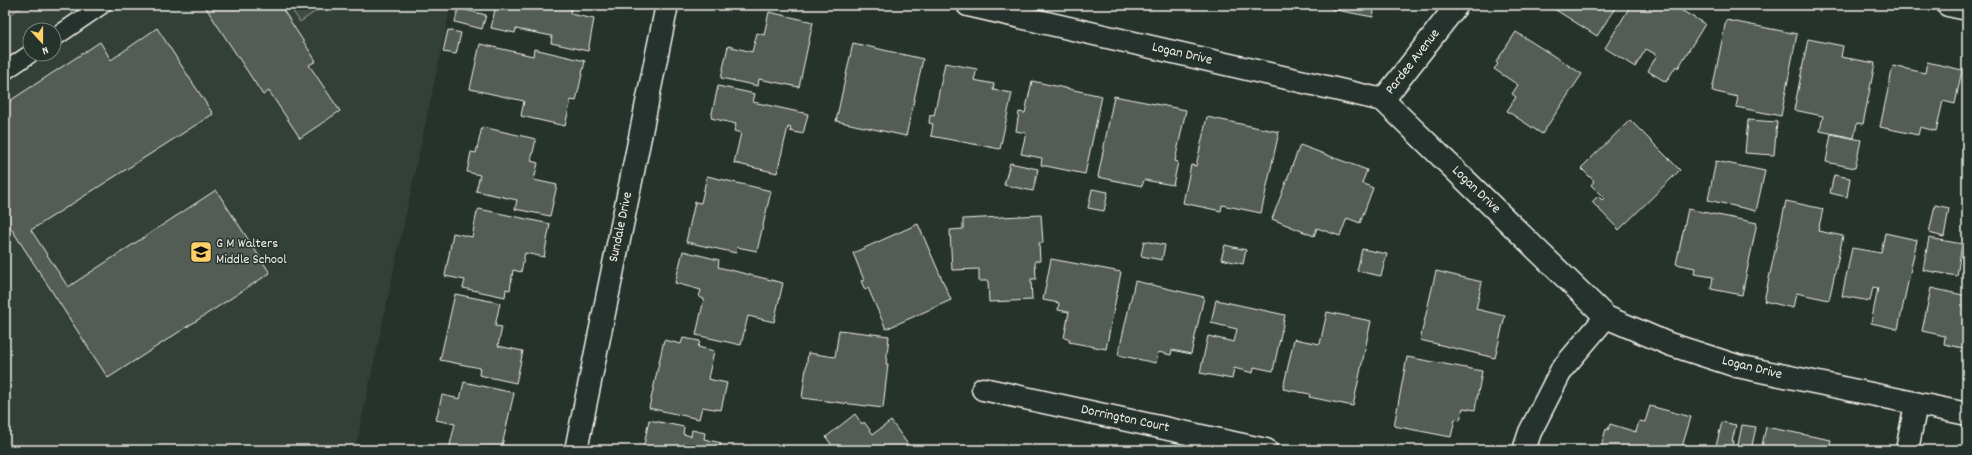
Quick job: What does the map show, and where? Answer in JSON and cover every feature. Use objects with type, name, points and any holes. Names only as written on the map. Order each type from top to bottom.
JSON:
[{"type":"street","name":"Sundale Drive","points":[[576,450],[667,5]]},
{"type":"street","name":"Logan Drive","points":[[968,5],[1383,100],[1606,317],[1669,344],[1737,366],[1967,414]]},
{"type":"street","name":"Pardee Avenue","points":[[1383,100],[1457,5]]},
{"type":"street","points":[[1948,5],[1967,9]]},
{"type":"street","points":[[1524,450],[1530,432],[1562,369],[1606,317]]},
{"type":"street","name":"Dorrington Court","points":[[983,389],[1266,450]]},
{"type":"street","points":[[1907,450],[1916,404]]},
{"type":"lane","points":[[62,32],[102,5]]},
{"type":"lane","points":[[5,71],[22,59]]},
{"type":"shaded area","name":"G M Walters Middle School","points":[[5,5],[451,5],[355,450],[5,450]]},
{"type":"shaded area","points":[[5,5],[25,5],[5,18]]},
{"type":"shaded area","points":[[289,5],[325,5],[300,22]]},
{"type":"building","points":[[211,5],[280,5],[316,61],[309,65],[340,111],[300,138],[269,91],[263,95],[206,8]]},
{"type":"building","points":[[496,5],[572,5],[570,14],[594,19],[588,51],[551,43],[552,36],[516,29],[515,33],[491,28]]},
{"type":"building","points":[[1332,5],[1375,5],[1373,17],[1331,9]]},
{"type":"building","points":[[1548,5],[1617,5],[1597,36]]},
{"type":"building","points":[[1631,5],[1681,5],[1679,9],[1705,24],[1678,68],[1676,66],[1666,82],[1648,71],[1657,55],[1646,49],[1635,67],[1605,48]]},
{"type":"building","points":[[458,8],[486,15],[482,29],[455,22]]},
{"type":"building","points":[[769,12],[813,22],[799,87],[759,79],[758,86],[721,78],[728,46],[752,52],[757,33],[764,35]]},
{"type":"building","points":[[1726,20],[1797,34],[1781,116],[1736,107],[1738,97],[1712,91]]},
{"type":"building","name":"G M Walters Middle School","points":[[157,28],[213,114],[31,230],[68,287],[216,190],[270,273],[108,378],[5,219],[5,104],[100,42],[111,60]]},
{"type":"building","points":[[448,30],[461,33],[456,54],[443,52]]},
{"type":"building","points":[[1516,32],[1582,74],[1542,134],[1507,111],[1516,97],[1512,94],[1518,85],[1494,69],[1498,64],[1496,62]]},
{"type":"building","points":[[1808,39],[1843,46],[1841,57],[1875,63],[1863,124],[1857,123],[1854,138],[1820,131],[1823,116],[1794,110]]},
{"type":"building","points":[[853,43],[923,59],[906,136],[836,121]]},
{"type":"building","points":[[480,44],[533,56],[534,49],[585,61],[576,101],[571,100],[565,126],[521,116],[524,101],[470,89]]},
{"type":"building","points":[[1927,62],[1962,70],[1955,104],[1943,101],[1936,131],[1920,127],[1918,135],[1880,127],[1893,66],[1925,73]]},
{"type":"building","points":[[945,63],[977,69],[974,80],[994,84],[993,90],[1012,93],[1000,149],[931,136],[933,124],[929,123],[930,115],[934,116]]},
{"type":"building","points":[[1032,81],[1102,96],[1085,174],[1041,165],[1042,158],[1021,154],[1026,133],[1016,131],[1019,112],[1025,113]]},
{"type":"building","points":[[718,86],[755,94],[753,102],[808,114],[803,134],[790,131],[791,128],[788,127],[777,173],[734,163],[741,133],[734,131],[736,124],[711,118]]},
{"type":"building","points":[[1114,96],[1186,110],[1175,161],[1178,162],[1173,185],[1144,180],[1142,186],[1098,177]]},
{"type":"building","points":[[1207,117],[1279,132],[1261,213],[1222,205],[1221,211],[1183,203],[1191,165],[1196,166]]},
{"type":"building","points":[[1630,120],[1680,170],[1619,230],[1592,202],[1598,196],[1602,200],[1604,198],[1591,185],[1594,181],[1581,168]]},
{"type":"building","points":[[1748,120],[1777,122],[1774,155],[1745,153]]},
{"type":"building","points":[[482,127],[536,139],[531,161],[538,163],[534,180],[557,185],[550,216],[515,209],[517,200],[476,191],[480,175],[467,172],[471,152],[476,153]]},
{"type":"building","points":[[1831,134],[1861,140],[1855,168],[1826,162]]},
{"type":"building","points":[[1300,145],[1367,170],[1362,183],[1373,188],[1360,223],[1347,218],[1340,236],[1317,228],[1314,236],[1272,219]]},
{"type":"building","points":[[1716,161],[1765,171],[1756,211],[1708,200]]},
{"type":"building","points":[[1010,163],[1038,169],[1033,191],[1004,185]]},
{"type":"building","points":[[1834,175],[1850,178],[1847,197],[1830,193]]},
{"type":"building","points":[[707,176],[771,191],[757,251],[737,247],[736,253],[686,242],[695,202],[701,203]]},
{"type":"building","points":[[1092,189],[1108,192],[1104,211],[1088,208]]},
{"type":"building","points":[[1786,201],[1823,209],[1818,231],[1843,236],[1829,300],[1796,293],[1793,308],[1764,301]]},
{"type":"building","points":[[1935,205],[1949,208],[1944,237],[1929,233]]},
{"type":"building","points":[[479,209],[550,224],[544,257],[525,253],[521,272],[513,270],[510,290],[506,289],[505,297],[463,288],[465,280],[445,276],[453,233],[472,237],[477,212]]},
{"type":"building","points":[[1688,209],[1757,223],[1742,295],[1711,289],[1713,277],[1694,274],[1695,268],[1676,264]]},
{"type":"building","points":[[1041,215],[1043,243],[1039,243],[1040,261],[1035,261],[1036,279],[1031,279],[1032,300],[989,302],[988,281],[979,281],[979,269],[952,270],[950,230],[963,229],[963,219]]},
{"type":"building","points":[[918,224],[951,300],[886,329],[868,288],[865,290],[861,281],[864,280],[853,253]]},
{"type":"building","points":[[1885,233],[1917,240],[1898,329],[1871,323],[1878,288],[1873,287],[1870,301],[1842,296],[1852,248],[1881,253]]},
{"type":"building","points":[[1929,238],[1962,244],[1957,276],[1923,270]]},
{"type":"building","points":[[1144,241],[1165,245],[1162,260],[1141,256]]},
{"type":"building","points":[[1225,245],[1246,250],[1243,264],[1221,259]]},
{"type":"building","points":[[1362,249],[1387,254],[1381,276],[1357,271]]},
{"type":"building","points":[[683,251],[719,260],[718,267],[783,283],[774,322],[748,316],[741,345],[696,335],[704,299],[699,297],[701,290],[675,283]]},
{"type":"building","points":[[1051,259],[1121,272],[1106,349],[1069,342],[1070,339],[1064,338],[1069,312],[1058,310],[1059,303],[1043,300]]},
{"type":"building","points":[[1436,271],[1482,282],[1476,309],[1505,316],[1495,358],[1420,340]]},
{"type":"building","points":[[1135,281],[1204,297],[1191,354],[1172,350],[1171,355],[1158,352],[1156,363],[1118,355]]},
{"type":"building","points":[[1931,288],[1967,296],[1967,349],[1944,344],[1945,336],[1922,331]]},
{"type":"building","points":[[455,294],[500,303],[495,326],[502,327],[498,346],[523,351],[516,383],[479,375],[480,368],[440,360]]},
{"type":"building","points":[[1216,300],[1285,315],[1273,371],[1254,367],[1253,373],[1234,368],[1232,379],[1200,373],[1208,336],[1234,342],[1237,329],[1211,323]]},
{"type":"building","points":[[1327,312],[1371,321],[1353,406],[1309,397],[1310,394],[1283,389],[1294,339],[1320,344]]},
{"type":"building","points":[[839,330],[889,336],[886,364],[888,364],[883,408],[802,398],[808,353],[835,357]]},
{"type":"building","points":[[683,338],[700,341],[698,347],[714,351],[708,379],[727,383],[721,410],[702,407],[699,419],[649,408],[664,340],[681,344]]},
{"type":"building","points":[[1407,357],[1482,371],[1475,410],[1463,408],[1460,420],[1455,419],[1451,437],[1394,426]]},
{"type":"building","points":[[464,382],[514,393],[501,450],[449,449],[455,424],[436,420],[442,395],[460,399]]},
{"type":"building","points":[[1650,406],[1691,417],[1681,450],[1600,450],[1606,429],[1608,430],[1610,424],[1636,432],[1639,421],[1645,422]]},
{"type":"building","points":[[855,414],[862,424],[864,422],[873,434],[891,421],[912,450],[835,450],[826,437]]},
{"type":"building","points":[[649,420],[684,427],[683,434],[691,436],[692,430],[705,433],[704,439],[721,443],[719,450],[643,450]]},
{"type":"building","points":[[1722,422],[1736,425],[1732,441],[1734,441],[1732,450],[1715,450]]},
{"type":"building","points":[[1742,425],[1756,427],[1751,450],[1737,450]]},
{"type":"building","points":[[1766,427],[1831,440],[1829,450],[1761,450]]},
{"type":"place","name":"G M Walters Middle School","points":[[201,252]]}]
